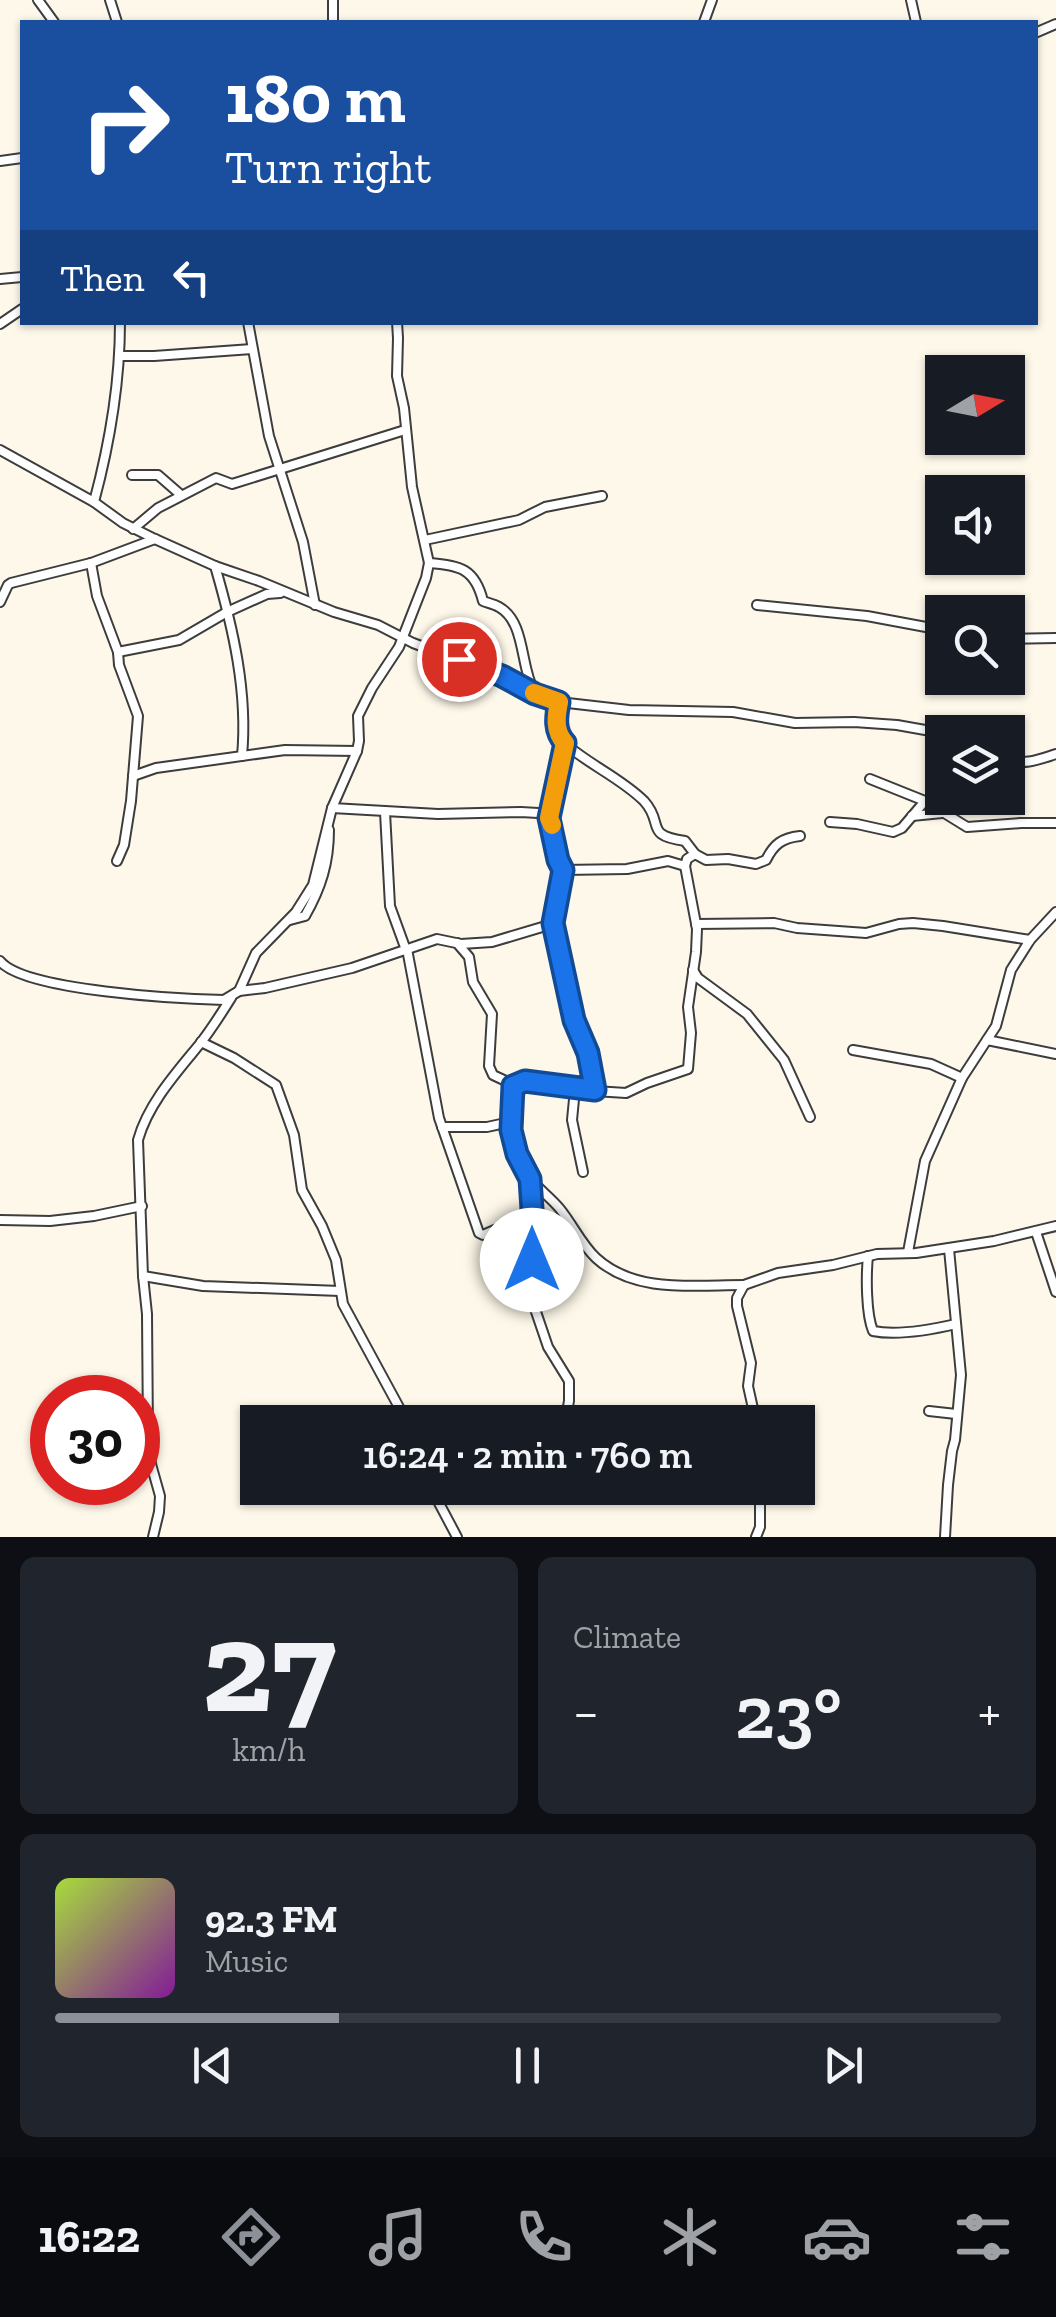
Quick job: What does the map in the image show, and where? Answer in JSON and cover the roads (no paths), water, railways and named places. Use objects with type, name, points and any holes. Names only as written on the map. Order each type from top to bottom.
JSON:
[{"type":"street","points":[[94,502],[104,465],[120,356],[120,325]]},
{"type":"street","points":[[248,325],[269,436],[303,542],[315,605]]},
{"type":"street","points":[[153,1537],[160,1496],[148,1436],[139,1134],[174,1075],[240,991],[256,953],[296,912],[313,886],[332,808],[357,752],[360,713],[402,638],[426,578],[429,563],[412,488],[397,376],[396,325]]},
{"type":"street","points":[[120,356],[252,349]]},
{"type":"street","points":[[133,529],[158,508],[217,478],[232,484],[406,430]]},
{"type":"street","points":[[0,450],[154,539],[315,605],[378,625],[559,702],[629,710],[733,712],[796,723],[854,722],[925,730]]},
{"type":"street","points":[[132,475],[158,474],[182,495]]},
{"type":"street","points":[[425,540],[518,520],[545,507],[602,496]]},
{"type":"street","points":[[0,602],[12,583],[91,563],[154,539]]},
{"type":"street","points":[[91,563],[97,596],[138,716],[124,845],[117,861]]},
{"type":"street","points":[[429,563],[448,564],[467,572],[478,584],[483,601],[508,616],[535,694]]},
{"type":"street","points":[[215,566],[243,699],[242,756]]},
{"type":"street","points":[[118,652],[179,640],[227,612],[267,594],[283,592]]},
{"type":"street","points":[[757,605],[854,614],[925,627]]},
{"type":"street","points":[[1025,639],[1056,638]]},
{"type":"street","points":[[559,702],[558,734],[645,802],[664,838],[685,841],[706,860],[760,863],[781,840],[800,836]]},
{"type":"street","points":[[565,743],[549,818],[563,870],[553,923],[574,1020],[588,1053],[595,1090]]},
{"type":"street","points":[[133,776],[152,769],[301,749],[357,752]]},
{"type":"street","points":[[1025,762],[1056,754]]},
{"type":"street","points":[[870,779],[925,801]]},
{"type":"street","points":[[830,822],[889,832],[902,828],[925,802]]},
{"type":"street","points":[[332,808],[438,814],[508,811],[538,813],[549,818]]},
{"type":"street","points":[[385,812],[390,906],[407,949],[442,1128],[480,1232],[483,1235],[510,1226],[530,1242]]},
{"type":"street","points":[[912,816],[925,815]]},
{"type":"street","points":[[946,815],[974,828],[1056,823]]},
{"type":"street","points":[[513,1086],[525,1081],[626,1093],[688,1070],[692,1033],[688,1007],[696,924],[685,866],[695,854]]},
{"type":"street","points":[[563,870],[616,870],[668,861],[685,866]]},
{"type":"street","points":[[908,1252],[925,1161],[962,1078],[1002,1010],[1011,970],[1030,940],[1056,912]]},
{"type":"street","points":[[240,991],[336,972],[441,939],[457,944],[503,940],[553,923]]},
{"type":"street","points":[[696,924],[774,923],[866,933],[914,923],[1030,940]]},
{"type":"street","points":[[457,944],[469,956],[473,982],[492,1014],[490,1069],[513,1086]]},
{"type":"street","points":[[0,960],[6,969],[58,985],[187,998],[231,998]]},
{"type":"street","points":[[693,970],[698,978],[747,1014],[784,1060],[810,1117]]},
{"type":"street","points":[[987,1040],[1056,1054]]},
{"type":"street","points":[[201,1042],[276,1084],[294,1135],[302,1190],[333,1252],[343,1304],[398,1405]]},
{"type":"street","points":[[853,1050],[931,1064],[962,1078]]},
{"type":"street","points":[[513,1086],[510,1122],[517,1154],[530,1179],[562,1212],[589,1250],[629,1277],[658,1284],[744,1286],[778,1273],[868,1256],[949,1248],[1056,1226]]},
{"type":"street","points":[[574,1089],[572,1120],[583,1172]]},
{"type":"street","points":[[442,1128],[510,1122]]},
{"type":"street","points":[[530,1179],[528,1230],[534,1308],[548,1348],[569,1381],[568,1405]]},
{"type":"street","points":[[0,1220],[50,1221],[142,1206]]},
{"type":"street","points":[[1036,1232],[1056,1292]]},
{"type":"street","points":[[946,1537],[961,1375],[949,1248]]},
{"type":"street","points":[[868,1256],[873,1331],[922,1330],[956,1324]]},
{"type":"street","points":[[143,1276],[203,1286],[340,1290]]},
{"type":"street","points":[[744,1286],[737,1306],[751,1363],[752,1405]]},
{"type":"street","points":[[929,1411],[956,1414]]},
{"type":"street","points":[[441,1505],[457,1537]]},
{"type":"street","points":[[756,1537],[760,1505]]}]
